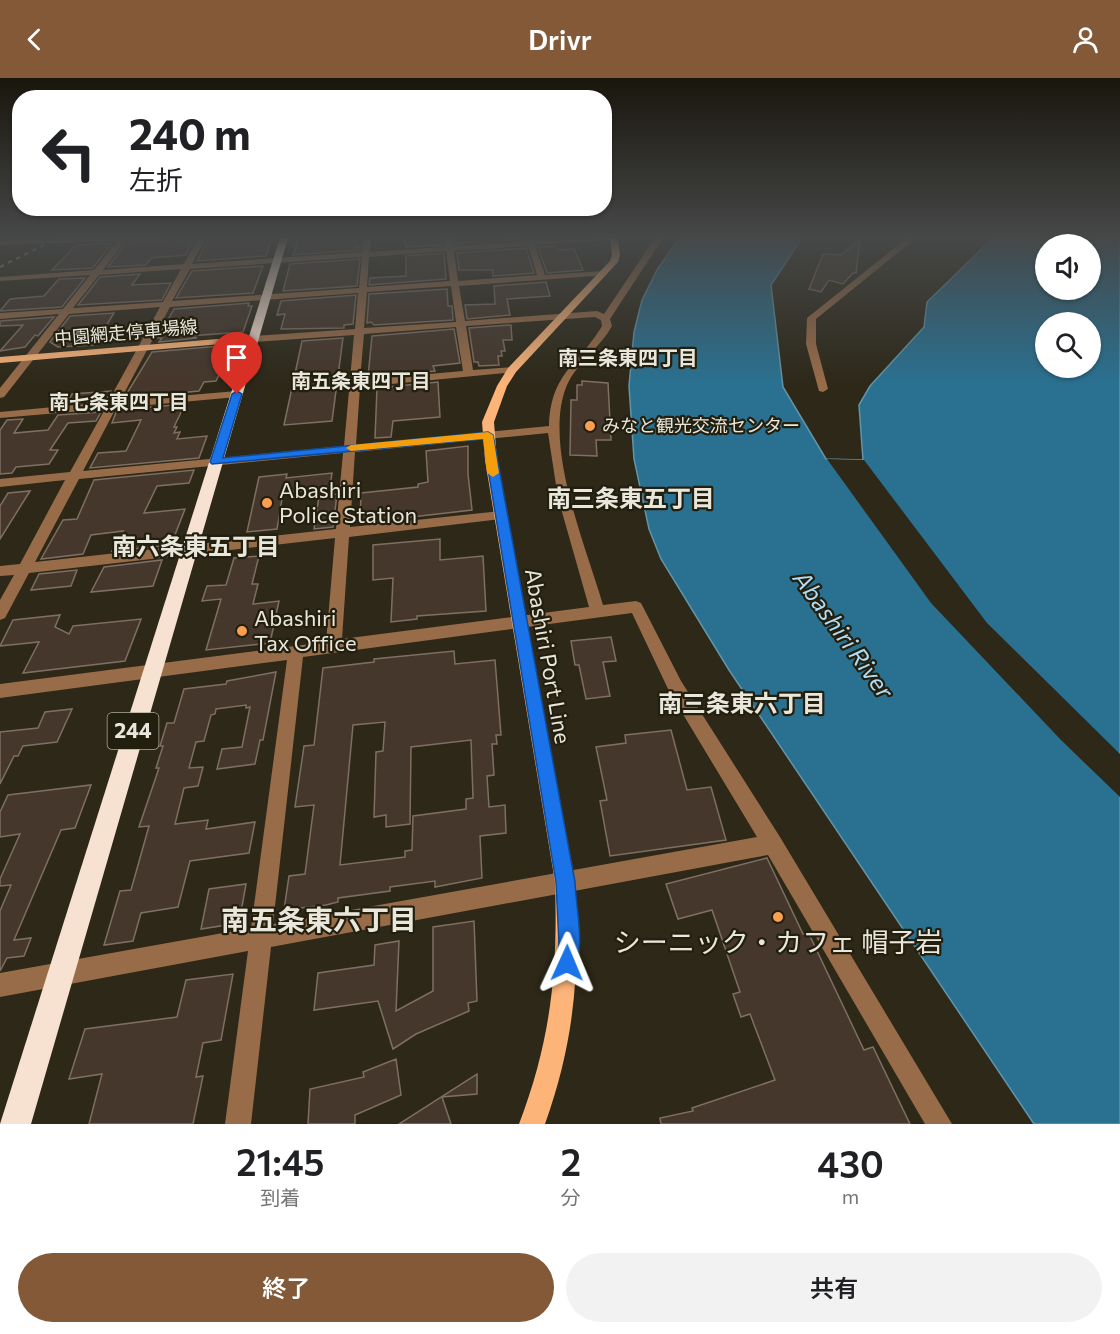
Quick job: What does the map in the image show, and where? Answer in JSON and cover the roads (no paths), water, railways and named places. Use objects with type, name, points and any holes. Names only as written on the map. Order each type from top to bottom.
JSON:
[{"type":"highway","name":"244","points":[[15,1124],[269,287]]},
{"type":"main road","name":"Abashiri Port Line","points":[[532,1124],[541,1102],[563,1018],[569,944],[565,882],[518,622],[488,435],[488,422],[495,400],[512,370],[591,287]]},
{"type":"main road","name":"中園網走停車場線","points":[[0,360],[254,339]]},
{"type":"street","points":[[0,395],[83,287]]},
{"type":"street","points":[[0,614],[176,287]]},
{"type":"street","points":[[333,647],[363,287]]},
{"type":"street","points":[[0,316],[411,287]]},
{"type":"street","points":[[454,287],[468,374]]},
{"type":"street","points":[[604,319],[624,287]]},
{"type":"street","points":[[824,389],[813,345],[810,326],[812,318],[851,287]]},
{"type":"street","points":[[254,339],[597,314],[604,319],[607,326],[601,336],[563,383],[555,410],[553,429],[563,487],[598,613]]},
{"type":"street","points":[[355,384],[512,370]]},
{"type":"street","points":[[0,415],[237,394]]},
{"type":"street","points":[[0,483],[553,429]]},
{"type":"street","points":[[0,571],[501,515]]},
{"type":"street","points":[[0,691],[636,607],[675,686],[773,844],[939,1124]]},
{"type":"street","points":[[238,1124],[296,652]]},
{"type":"street","points":[[0,985],[773,844]]},
{"type":"water","name":"Abashiri River","points":[[649,287],[771,287],[783,387],[826,459],[863,460],[859,405],[870,386],[924,327],[927,302],[943,287],[1035,287],[1035,300],[1101,300],[1101,287],[1120,287],[1120,1124],[1034,1124],[729,670],[661,559],[649,529],[634,459],[629,386],[634,332],[642,300]]},
{"type":"place","name":"みなと観光交流センター","points":[[590,426]]},
{"type":"place","name":"Abashiri Police Station","points":[[267,503]]},
{"type":"place","name":"Abashiri Tax Office","points":[[242,631]]},
{"type":"place","name":"シーニック・カフェ 帽子岩","points":[[778,917]]},
{"type":"district","name":"南三条東四丁目","points":[[628,358]]},
{"type":"district","name":"南五条東四丁目","points":[[361,381]]},
{"type":"district","name":"南七条東四丁目","points":[[119,402]]},
{"type":"district","name":"南三条東五丁目","points":[[631,499]]},
{"type":"district","name":"南六条東五丁目","points":[[196,547]]},
{"type":"district","name":"南三条東六丁目","points":[[742,704]]},
{"type":"district","name":"南五条東六丁目","points":[[319,920]]}]
